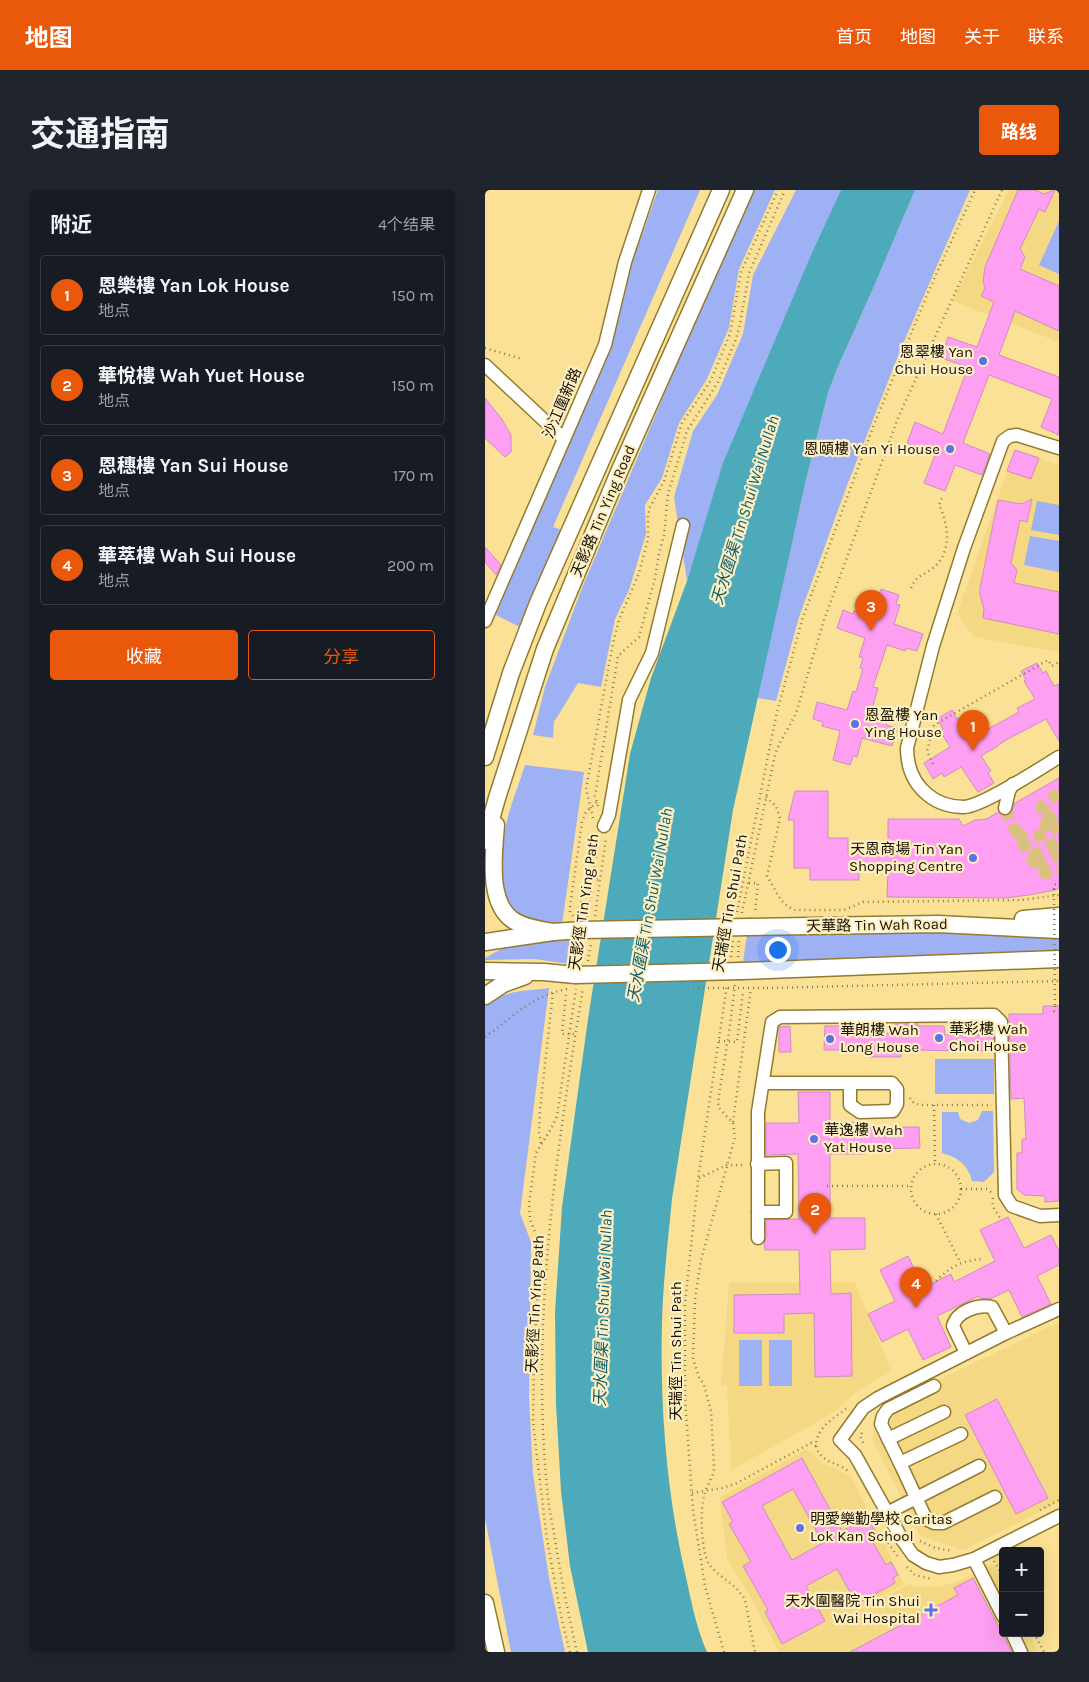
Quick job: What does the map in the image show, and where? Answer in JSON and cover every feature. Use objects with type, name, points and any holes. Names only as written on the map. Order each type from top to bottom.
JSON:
[{"type":"main road","name":"天影路 Tin Ying Road","points":[[485,756],[511,673],[538,603],[721,190]]},
{"type":"main road","name":"天影路 Tin Ying Road","points":[[485,841],[545,649],[619,472],[745,190]]},
{"type":"main road","points":[[497,798],[493,868],[500,905],[507,916],[515,922],[530,928],[553,932]]},
{"type":"main road","points":[[971,924],[1059,916]]},
{"type":"main road","name":"天華路 Tin Wah Road","points":[[485,942],[553,932],[586,934],[747,921],[971,924],[1059,930]]},
{"type":"main road","points":[[485,971],[581,975],[1059,959]]},
{"type":"main road","points":[[971,962],[1059,967]]},
{"type":"main road","points":[[485,996],[503,984],[522,976],[544,972]]},
{"type":"main road","points":[[485,1603],[497,1652]]},
{"type":"street","name":"沙江圍新路","points":[[485,621],[605,345],[625,262],[649,190]]},
{"type":"street","points":[[485,365],[564,439]]},
{"type":"street","points":[[1059,448],[1017,435],[1010,436],[1003,441],[964,548],[944,611],[930,656],[907,748],[909,766],[917,784],[930,797],[946,804],[964,807],[976,804],[1059,757]]},
{"type":"street","points":[[599,826],[609,815],[629,700],[652,653],[683,525]]},
{"type":"street","points":[[1005,808],[1009,791],[1013,784]]},
{"type":"street","points":[[758,1238],[758,1112],[772,1022],[780,1016],[994,1016],[1001,1022],[1005,1195],[1012,1206],[1040,1216],[1059,1215]]},
{"type":"street","points":[[763,1083],[850,1083]]},
{"type":"street","points":[[757,1164],[785,1163],[786,1212],[758,1212]]},
{"type":"street","points":[[966,1353],[953,1326],[959,1316],[975,1307],[992,1307],[1006,1334]]},
{"type":"street","points":[[1059,1310],[966,1353],[878,1398],[863,1408],[840,1440],[855,1454],[903,1541],[913,1555],[926,1562],[939,1566],[953,1565],[974,1559],[1059,1516]]},
{"type":"street","points":[[934,1386],[888,1409],[883,1416],[881,1424],[926,1519],[934,1523],[943,1523],[995,1497]]},
{"type":"street","points":[[888,1439],[944,1412]]},
{"type":"street","points":[[900,1463],[961,1434]]},
{"type":"street","points":[[887,1513],[979,1466]]},
{"type":"street","points":[[974,1559],[999,1608]]},
{"type":"street","points":[[1014,1637],[1021,1652]]},
{"type":"path","points":[[570,1652],[547,1540],[533,1423],[534,1356],[540,1251],[528,1213],[536,1153],[557,1116],[569,1034],[581,975],[599,826],[590,808],[586,789],[613,644],[619,620],[639,573],[648,539],[650,507],[664,481],[682,423],[711,380],[730,334],[741,272],[778,190]]},
{"type":"path","name":"天影徑 Tin Ying Path","points":[[595,918],[607,835],[599,826],[595,796],[618,656],[639,637],[664,535],[668,494],[687,431],[718,382],[736,339],[749,273],[785,190]]},
{"type":"path","name":"天瑞徑 Tin Shui Path","points":[[747,921],[743,883],[776,716],[803,620],[873,427],[929,290],[975,190]]},
{"type":"path","points":[[485,348],[523,359]]},
{"type":"path","points":[[911,588],[914,579],[935,567],[946,550],[947,536],[942,511],[939,506],[943,496]]},
{"type":"path","points":[[933,764],[927,752],[934,725],[1049,660],[1052,666],[1059,662]]},
{"type":"path","points":[[766,797],[776,806],[780,818],[767,876],[788,908],[796,910],[844,910],[863,902],[1021,900],[1059,895]]},
{"type":"path","points":[[597,802],[586,812],[582,822],[570,907],[572,916],[578,918],[586,879],[601,880]]},
{"type":"path","points":[[743,883],[758,883],[747,921]]},
{"type":"path","points":[[1059,883],[1054,885],[1054,1012],[1059,1012]]},
{"type":"path","name":"天影徑 Tin Ying Path","points":[[577,1652],[567,1609],[547,1490],[543,1431],[544,1281],[561,1132],[576,1034],[586,934]]},
{"type":"path","name":"天瑞徑 Tin Shui Path","points":[[724,1652],[705,1586],[692,1493],[685,1399],[685,1303],[698,1178],[719,1041],[734,970],[733,940]]},
{"type":"path","points":[[767,988],[1059,981]]},
{"type":"path","points":[[733,1124],[751,988]]},
{"type":"path","points":[[485,1036],[519,1009],[553,992],[540,1110],[539,1132],[541,1144]]},
{"type":"path","points":[[719,1041],[737,1042],[743,992]]},
{"type":"path","points":[[566,994],[562,1034],[576,1034]]},
{"type":"path","points":[[934,1105],[935,1164]]},
{"type":"path","points":[[698,1178],[727,1165],[757,1164]]},
{"type":"path","points":[[943,1164],[951,1168],[960,1181],[960,1197],[951,1209],[944,1213],[928,1213],[915,1202],[911,1195],[911,1186],[916,1173],[921,1168],[943,1164]]},
{"type":"path","points":[[827,1186],[911,1186]]},
{"type":"path","points":[[961,1189],[987,1190],[994,1194]]},
{"type":"path","points":[[936,1214],[960,1262]]},
{"type":"path","points":[[936,1281],[950,1268],[960,1262],[983,1259]]},
{"type":"path","points":[[692,1493],[735,1484],[811,1443],[816,1446],[816,1440],[822,1428],[849,1406]]},
{"type":"path","points":[[993,1558],[999,1569]]},
{"type":"path","points":[[1036,1637],[1044,1652]]},
{"type":"shaded area","points":[[658,190],[700,190],[553,527],[562,530],[520,627],[496,615],[568,442]]},
{"type":"shaded area","points":[[755,190],[775,190],[739,269],[729,328],[707,379],[679,423],[662,478],[645,505],[646,534],[629,590],[615,619],[601,687],[578,683],[554,722],[553,738],[533,735],[545,687],[582,588],[715,275]]},
{"type":"shaded area","points":[[796,190],[841,190],[703,532],[687,581],[674,497],[693,431],[717,395],[743,334],[753,275]]},
{"type":"shaded area","points":[[915,190],[970,190],[902,346],[848,483],[799,617],[776,701],[757,698],[806,480],[828,393]]},
{"type":"shaded area","points":[[1009,190],[1059,190],[1059,342],[952,301]]},
{"type":"shaded area","points":[[1059,221],[1059,274],[1039,265]]},
{"type":"shaded area","points":[[1015,450],[1059,465],[1059,652],[974,637],[957,614]]},
{"type":"shaded area","points":[[1037,501],[1059,505],[1059,535],[1031,530]]},
{"type":"shaded area","points":[[1030,536],[1059,541],[1059,572],[1024,565]]},
{"type":"shaded area","points":[[525,765],[584,772],[562,924],[539,923],[516,915],[506,905],[503,897],[502,860],[506,825]]},
{"type":"shaded area","points":[[938,932],[1059,938],[1059,950],[743,962],[747,935]]},
{"type":"shaded area","points":[[579,939],[576,965],[535,959],[485,960],[485,958],[503,948],[530,943]]},
{"type":"shaded area","points":[[549,988],[520,1213],[531,1242],[529,1397],[533,1474],[549,1578],[565,1652],[511,1652],[485,1518],[485,1006],[507,994]]},
{"type":"shaded area","points":[[935,1059],[994,1059],[994,1094],[935,1094]]},
{"type":"shaded area","points":[[982,1111],[993,1111],[994,1172],[984,1182],[972,1181],[968,1170],[961,1162],[942,1153],[942,1112],[958,1112],[960,1119],[969,1123],[978,1120]]},
{"type":"shaded area","points":[[855,1282],[891,1371],[857,1391],[833,1413],[731,1470],[727,1386],[721,1386],[729,1283]]},
{"type":"shaded area","points":[[1059,1322],[1059,1502],[964,1550],[920,1536],[872,1438],[883,1407]]},
{"type":"shaded area","points":[[739,1340],[762,1340],[762,1386],[739,1386]]},
{"type":"shaded area","points":[[769,1340],[792,1340],[792,1386],[769,1386]]},
{"type":"shaded area","name":"明愛樂勤學校 Caritas Lok Kan School","points":[[807,1449],[824,1464],[851,1476],[904,1584],[793,1645],[909,1584],[919,1587],[941,1586],[957,1582],[992,1564],[999,1577],[999,1637],[1030,1637],[1038,1652],[779,1652],[746,1589],[727,1559],[720,1497]]},
{"type":"water","name":"天水圍渠 Tin Shui Wai Nullah","points":[[841,190],[915,190],[837,369],[828,393],[806,480],[733,810],[672,1199],[666,1261],[662,1384],[668,1475],[683,1564],[696,1620],[707,1652],[588,1652],[570,1566],[561,1491],[556,1404],[555,1312],[562,1207],[588,1019],[630,754],[651,678],[687,581],[723,463],[811,255]]},
{"type":"building","points":[[1018,190],[1035,190],[1044,194],[1055,190],[1045,212],[1039,209],[1020,249],[1025,257],[1020,269],[1059,286],[1059,331],[1015,311],[999,355],[1059,377],[1059,435],[1041,427],[1052,399],[989,375],[963,443],[990,454],[982,475],[955,465],[945,491],[924,483],[935,455],[907,443],[915,422],[943,434],[968,367],[941,358],[948,337],[977,347],[994,302],[981,296],[985,288],[983,281],[985,267]]},
{"type":"building","points":[[485,398],[501,418],[511,435],[511,452],[505,457],[485,438]]},
{"type":"building","points":[[1015,450],[1039,458],[1031,479],[1007,471]]},
{"type":"building","points":[[1032,499],[1027,522],[1020,520],[1011,563],[1017,570],[1014,583],[1059,592],[1059,634],[983,618],[984,609],[980,588],[998,500],[1022,504]]},
{"type":"building","points":[[485,547],[501,565],[496,575],[485,562]]},
{"type":"building","points":[[881,589],[899,595],[896,604],[900,605],[894,624],[923,634],[917,651],[906,648],[905,651],[887,645],[873,687],[878,688],[870,716],[887,721],[886,725],[897,728],[892,746],[862,738],[857,757],[853,756],[850,765],[833,760],[840,731],[822,726],[823,722],[813,719],[817,702],[847,710],[853,691],[856,692],[863,669],[860,668],[863,658],[859,657],[865,638],[837,628],[843,610],[853,614],[854,611],[871,616]]},
{"type":"building","points":[[1037,663],[1043,673],[1046,671],[1054,686],[1059,684],[1059,741],[1046,719],[998,745],[981,756],[991,771],[988,773],[994,783],[978,792],[961,767],[944,777],[942,773],[933,779],[924,763],[950,747],[940,731],[943,729],[937,719],[952,710],[969,735],[986,726],[988,729],[1019,712],[1017,708],[1035,699],[1024,681],[1026,680],[1021,671]]},
{"type":"building","name":"天恩商場 Tin Yan Shopping Centre","points":[[1059,778],[1059,888],[1055,890],[1005,898],[887,897],[888,871],[859,871],[859,880],[810,880],[810,868],[794,868],[794,820],[788,820],[795,791],[828,791],[828,838],[848,838],[848,854],[888,854],[888,819],[959,819],[963,826],[975,820],[987,819],[998,812],[1003,816],[1007,816],[1011,813],[1015,803]]},
{"type":"building","points":[[1043,1006],[1059,1006],[1059,1201],[1045,1202],[1045,1196],[1024,1195],[1017,1189],[1017,1153],[1022,1153],[1022,1139],[1026,1139],[1024,1098],[1011,1099],[1009,1014],[1043,1014]]},
{"type":"building","points":[[851,1024],[874,1024],[874,1033],[895,1033],[895,1024],[944,1026],[945,1035],[979,1035],[979,1025],[993,1025],[994,1051],[901,1050],[901,1057],[869,1057],[868,1050],[824,1050],[825,1026],[851,1026]]},
{"type":"building","points":[[790,1026],[791,1052],[779,1052],[779,1027]]},
{"type":"building","points":[[798,1092],[830,1092],[830,1123],[864,1122],[864,1127],[919,1127],[920,1148],[865,1149],[865,1154],[830,1154],[830,1218],[865,1218],[865,1249],[830,1250],[831,1294],[851,1293],[852,1376],[815,1377],[814,1313],[784,1314],[784,1333],[734,1333],[734,1295],[800,1294],[799,1250],[765,1250],[764,1243],[766,1238],[766,1220],[799,1219],[798,1154],[766,1155],[766,1123],[799,1123]]},
{"type":"building","points":[[1008,1217],[1024,1248],[1051,1235],[1059,1251],[1059,1265],[1037,1276],[1051,1304],[1022,1317],[1009,1290],[990,1299],[980,1298],[979,1296],[937,1316],[951,1347],[923,1360],[908,1329],[882,1342],[868,1314],[895,1301],[880,1270],[908,1256],[923,1288],[951,1274],[954,1282],[995,1261],[980,1230]]},
{"type":"building","points":[[997,1399],[1048,1498],[1016,1514],[965,1415]]},
{"type":"building","points":[[802,1458],[842,1531],[867,1517],[876,1533],[870,1537],[886,1565],[891,1562],[898,1575],[893,1578],[895,1583],[857,1604],[837,1569],[806,1586],[825,1621],[782,1644],[765,1612],[768,1610],[743,1566],[751,1562],[729,1524],[733,1522],[722,1502]],"holes":[[[793,1489],[823,1543],[792,1560],[762,1506]]]},
{"type":"building","points":[[973,1578],[999,1627],[999,1637],[1004,1637],[1012,1652],[850,1652],[958,1595],[954,1588]]},
{"type":"tunnel","points":[[1048,831],[1042,807],[1048,800],[1059,793]]},
{"type":"tunnel","points":[[1005,808],[1009,819],[1038,869],[1046,873],[1059,870]]},
{"type":"tunnel","points":[[1045,821],[1059,810]]},
{"type":"tunnel","points":[[1017,833],[1027,838],[1033,838],[1059,825]]},
{"type":"tunnel","points":[[1031,857],[1059,841]]},
{"type":"tunnel","points":[[1036,867],[1059,853]]},
{"type":"place","name":"恩翠樓 Yan Chui House","points":[[983,361]]},
{"type":"place","name":"恩頤樓 Yan Yi House","points":[[950,449]]},
{"type":"place","name":"恩穗樓 Yan Sui House","points":[[871,631]]},
{"type":"place","name":"恩盈樓 Yan Ying House","points":[[855,724]]},
{"type":"place","name":"恩樂樓 Yan Lok House","points":[[973,751]]},
{"type":"place","name":"天恩商場 Tin Yan Shopping Centre","points":[[973,858]]},
{"type":"place","name":"華彩樓 Wah Choi House","points":[[939,1038]]},
{"type":"place","name":"華朗樓 Wah Long House","points":[[830,1039]]},
{"type":"place","name":"華逸樓 Wah Yat House","points":[[814,1139]]},
{"type":"place","name":"華悅樓 Wah Yuet House","points":[[815,1234]]},
{"type":"place","name":"華萃樓 Wah Sui House","points":[[916,1308]]},
{"type":"place","name":"明愛樂勤學校 Caritas Lok Kan School","points":[[800,1528]]},
{"type":"place","name":"天水圍醫院 Tin Shui Wai Hospital","points":[[931,1610]]}]
